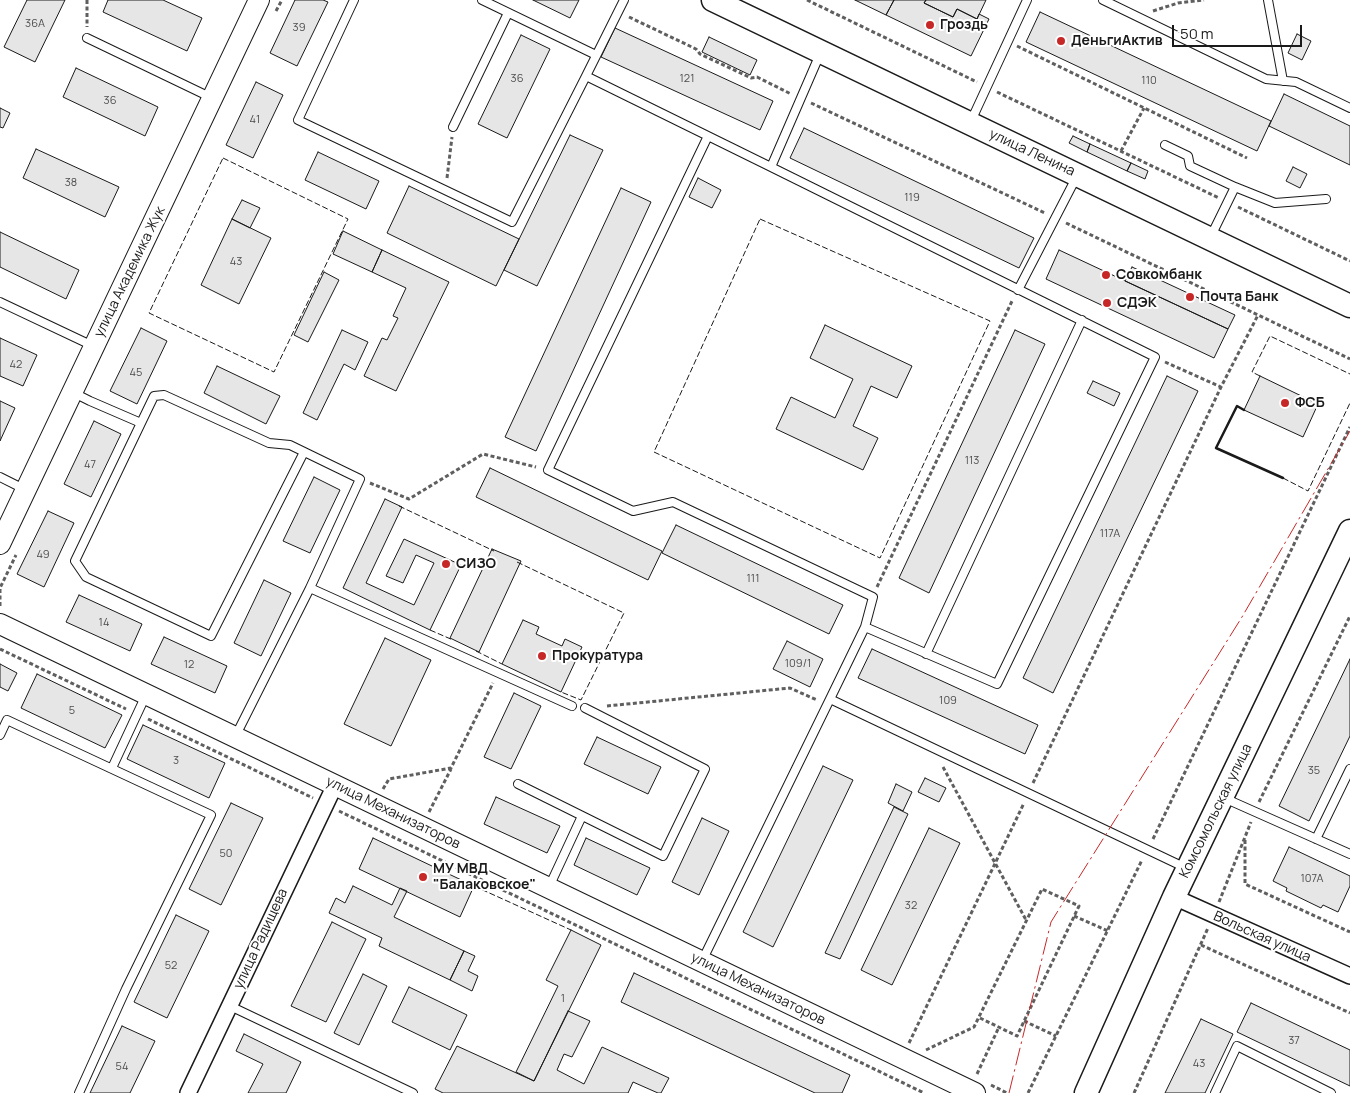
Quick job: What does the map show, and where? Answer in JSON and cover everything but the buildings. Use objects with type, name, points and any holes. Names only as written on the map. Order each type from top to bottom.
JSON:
[{"type":"main road","name":"улица Ленина","points":[[713,0],[1350,306]]},
{"type":"main road","name":"Комсомольская улица","points":[[1086,1093],[1174,897],[1350,531]]},
{"type":"street","name":"улица Академика Жук","points":[[0,544],[259,0]]},
{"type":"street","name":"улица Механизаторов","points":[[0,624],[902,1058],[975,1085]]},
{"type":"street","name":"улица Радищева","points":[[188,1093],[335,785]]},
{"type":"street","name":"Вольская улица","points":[[1174,897],[1350,976]]},
{"type":"lane","points":[[354,0],[298,120],[512,222],[624,0]]},
{"type":"lane","points":[[482,0],[596,55]]},
{"type":"lane","points":[[970,123],[1027,0]]},
{"type":"lane","points":[[1103,0],[1266,79],[1296,82],[1350,108]]},
{"type":"lane","points":[[1268,0],[1283,81]]},
{"type":"lane","points":[[453,126],[508,13]]},
{"type":"lane","points":[[88,38],[212,98]]},
{"type":"lane","points":[[771,168],[820,52]]},
{"type":"lane","points":[[586,76],[1155,357],[997,684],[865,626]]},
{"type":"lane","points":[[701,962],[865,626],[873,597],[673,502],[633,510],[548,470],[708,136]]},
{"type":"lane","points":[[1165,145],[1188,156],[1190,166],[1275,203],[1326,199]]},
{"type":"lane","points":[[1018,290],[1078,174]]},
{"type":"lane","points":[[1210,238],[1235,187]]},
{"type":"lane","points":[[0,302],[94,347]]},
{"type":"lane","points":[[926,654],[1082,320]]},
{"type":"lane","points":[[72,392],[90,402],[141,423]]},
{"type":"lane","points":[[235,737],[310,588],[360,479],[290,445],[269,443],[164,395],[154,396],[75,561],[86,577],[211,636],[304,452]]},
{"type":"lane","points":[[0,477],[26,490]]},
{"type":"lane","points":[[310,588],[572,706]]},
{"type":"lane","points":[[112,768],[146,695]]},
{"type":"lane","points":[[828,702],[934,749],[1188,869]]},
{"type":"lane","points":[[518,784],[663,856],[705,769],[585,708]]},
{"type":"lane","points":[[0,735],[7,720],[211,815],[126,989],[79,1093]]},
{"type":"lane","points":[[1316,839],[1350,769]]},
{"type":"lane","points":[[1222,798],[1350,854]]},
{"type":"lane","points":[[549,888],[582,816]]},
{"type":"lane","points":[[230,1006],[413,1093]]},
{"type":"lane","points":[[1215,1093],[1237,1046],[1331,1093]]},
{"type":"path","points":[[88,0],[88,38]]},
{"type":"path","points":[[807,0],[1350,261]]},
{"type":"path","points":[[1137,17],[1178,3],[1204,0]]},
{"type":"path","points":[[618,12],[696,49],[700,54],[752,78],[757,77],[1350,358]]},
{"type":"path","points":[[1008,41],[1247,158]]},
{"type":"path","points":[[1121,151],[1144,108]]},
{"type":"path","points":[[446,190],[453,126]]},
{"type":"path","points":[[873,597],[1012,300]]},
{"type":"path","points":[[902,1058],[1222,386],[1258,315]]},
{"type":"path","points":[[1155,357],[1222,386]]},
{"type":"path","points":[[1028,1093],[1108,931],[1350,427]]},
{"type":"path","points":[[360,479],[409,499],[483,454],[548,470]]},
{"type":"path","points":[[1134,1093],[1214,915],[1255,812],[1350,616]]},
{"type":"path","points":[[0,650],[326,804],[924,1093]]},
{"type":"path","points":[[429,813],[494,681]]},
{"type":"path","points":[[585,708],[790,688],[828,702]]},
{"type":"path","points":[[934,749],[1027,920]]},
{"type":"path","points":[[382,790],[389,779],[451,768]]},
{"type":"path","points":[[1245,836],[1245,884],[1350,932]]},
{"type":"path","points":[[923,1052],[974,1027],[1042,889],[1079,906],[1017,1036],[980,1018]]},
{"type":"path","points":[[1074,916],[1108,931]]},
{"type":"path","points":[[1200,945],[1350,1014]]},
{"type":"path","points":[[1024,1021],[1056,1036]]},
{"type":"path","points":[[975,1085],[999,1027]]},
{"type":"fence","points":[[223,158],[348,219],[274,372],[149,313],[223,158]]},
{"type":"fence","points":[[760,219],[990,321],[880,558],[654,452],[760,219]]},
{"type":"fence","points":[[1260,376],[1252,372],[1270,336],[1350,374]]},
{"type":"fence","points":[[1283,478],[1308,491],[1350,403]]},
{"type":"fence","points":[[399,506],[494,551]]},
{"type":"fence","points":[[517,562],[624,613],[581,700],[561,692]]},
{"type":"fence","points":[[430,630],[453,640]]},
{"type":"fence","points":[[476,651],[502,664]]},
{"type":"fence","points":[[474,886],[571,930]]},
{"type":"wall","points":[[1244,410],[1237,406],[1216,448],[1283,478]]},
{"type":"power","points":[[1009,1093],[1051,922],[1242,617],[1350,431]]},
{"type":"place","name":"Гроздь","points":[[930,25]]},
{"type":"place","name":"ДеньгиАктив","points":[[1061,41]]},
{"type":"place","name":"Совкомбанк","points":[[1106,275]]},
{"type":"place","name":"Почта Банк","points":[[1190,297]]},
{"type":"place","name":"СДЭК","points":[[1107,303]]},
{"type":"place","name":"ФСБ","points":[[1285,403]]},
{"type":"place","name":"СИЗО","points":[[446,564]]},
{"type":"place","name":"Прокуратура","points":[[542,656]]},
{"type":"place","name":"МУ МВД \"Балаковское\"","points":[[423,877]]}]
